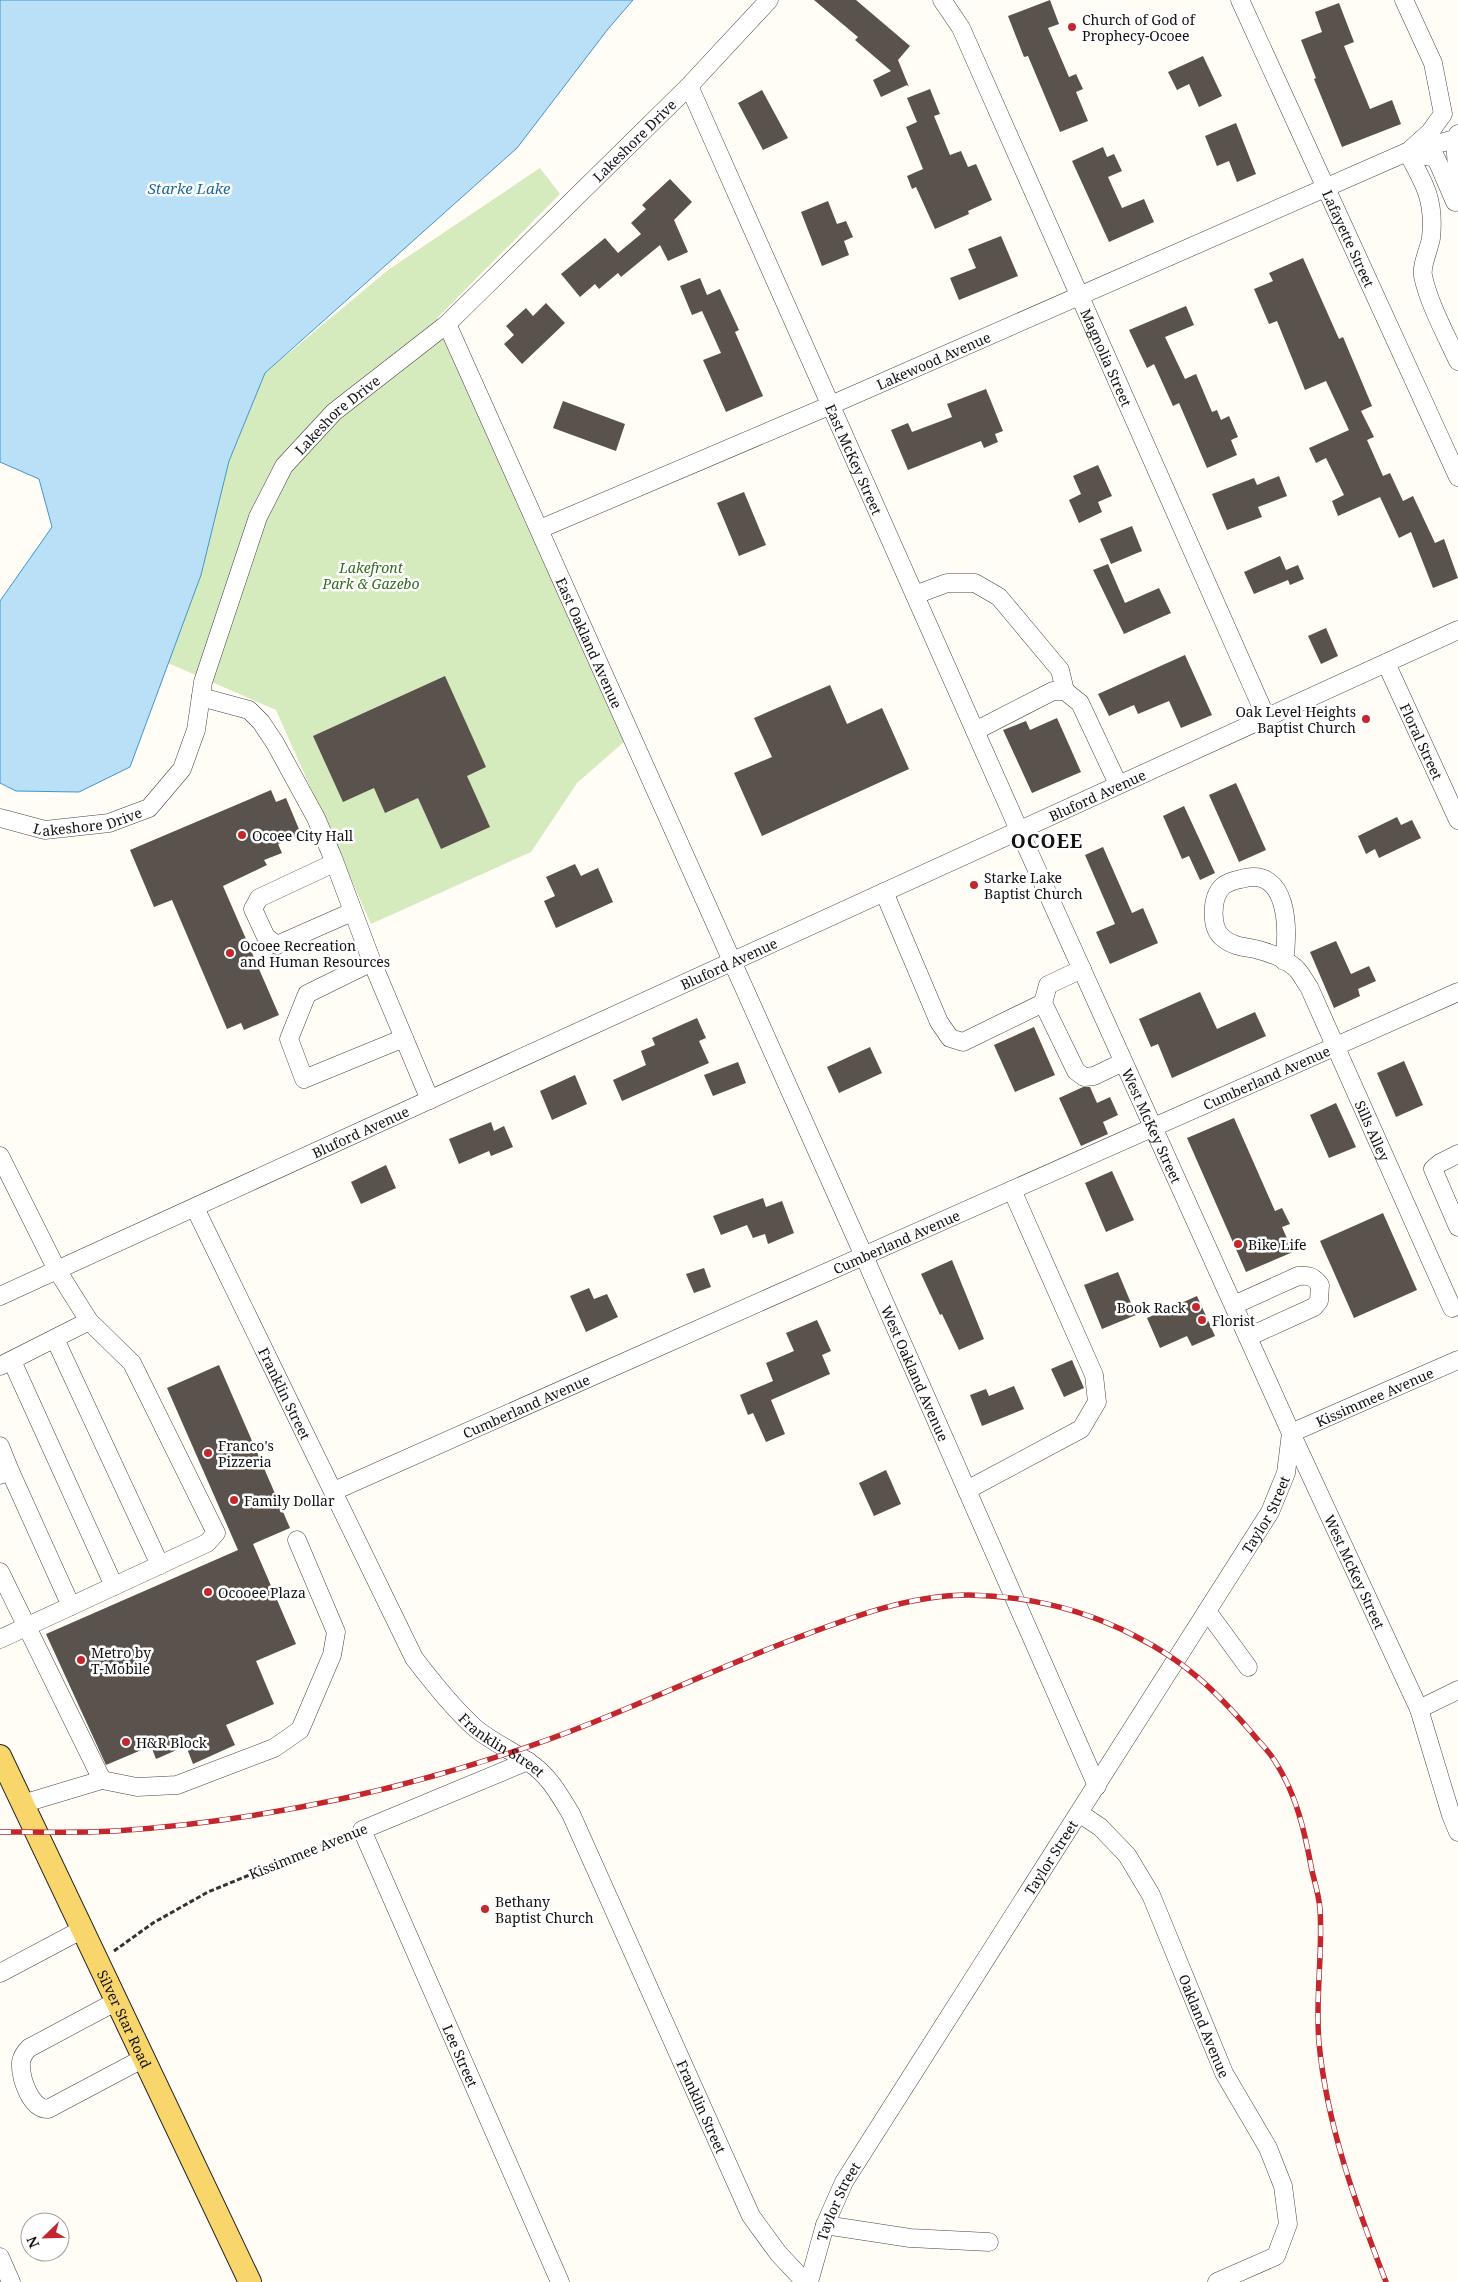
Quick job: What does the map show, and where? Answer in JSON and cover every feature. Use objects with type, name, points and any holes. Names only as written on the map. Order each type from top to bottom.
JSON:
[{"type":"main road","name":"Silver Star Road","points":[[0,1756],[248,2281]]},
{"type":"street","name":"Lakeshore Drive","points":[[0,818],[45,830],[109,822],[149,808],[182,769],[196,730],[203,682],[258,517],[284,466],[334,412],[447,324],[689,86],[769,0]]},
{"type":"street","name":"Magnolia Street","points":[[942,0],[961,28],[1266,717]]},
{"type":"street","name":"Lafayette Street","points":[[1240,0],[1458,477]]},
{"type":"street","points":[[1404,0],[1433,63],[1443,114],[1430,132],[1406,152]]},
{"type":"street","name":"East McKey Street","points":[[689,86],[1019,830]]},
{"type":"street","points":[[1406,152],[1456,136],[1456,207]]},
{"type":"street","name":"Lakewood Avenue","points":[[540,529],[831,406],[1326,190],[1406,152]]},
{"type":"street","points":[[1406,152],[1436,158],[1456,207]]},
{"type":"street","points":[[1406,152],[1426,184],[1431,207],[1431,239],[1423,274],[1437,315],[1458,361]]},
{"type":"street","name":"East Oakland Avenue","points":[[447,324],[732,961]]},
{"type":"street","points":[[915,595],[947,583],[975,583],[1000,597],[1060,670],[1065,691],[1080,703],[1118,784]]},
{"type":"street","name":"Bluford Avenue","points":[[0,1296],[1458,630]]},
{"type":"street","name":"Floral Street","points":[[1386,663],[1458,820]]},
{"type":"street","points":[[975,731],[1053,691],[1065,691]]},
{"type":"street","points":[[201,697],[249,710],[261,722],[316,818],[372,962],[430,1100]]},
{"type":"street","name":"West McKey Street","points":[[1019,830],[1288,1426],[1419,1709],[1451,1815],[1458,1832]]},
{"type":"street","points":[[334,863],[259,898],[253,909],[266,937],[277,945],[352,912]]},
{"type":"street","name":"Sills Alley","points":[[1284,961],[1288,939],[1282,900],[1270,882],[1257,877],[1241,878],[1224,886],[1217,895],[1214,912],[1216,929],[1223,938],[1236,946],[1258,950],[1294,966],[1309,987],[1452,1308]]},
{"type":"street","points":[[884,892],[939,1022],[950,1038],[963,1042],[1043,1003]]},
{"type":"street","name":"West Oakland Avenue","points":[[732,961],[1097,1786]]},
{"type":"street","points":[[372,962],[307,994],[289,1039],[304,1079],[404,1038]]},
{"type":"street","points":[[1082,969],[1048,985],[1043,1003],[1076,1071],[1084,1077],[1094,1076],[1124,1062]]},
{"type":"street","name":"Cumberland Avenue","points":[[334,1491],[1458,992]]},
{"type":"street","points":[[1458,1154],[1440,1163],[1433,1169],[1458,1227]]},
{"type":"street","points":[[0,1156],[57,1270],[89,1321],[132,1362],[216,1533],[207,1543],[0,1639]]},
{"type":"street","points":[[967,1490],[1081,1429],[1097,1402],[1094,1375],[1012,1190]]},
{"type":"street","name":"Franklin Street","points":[[195,1208],[414,1658],[437,1689],[477,1729],[528,1761],[546,1776],[558,1792],[571,1814],[751,2216],[778,2253],[805,2282]]},
{"type":"street","points":[[1234,1305],[1298,1276],[1308,1275],[1316,1279],[1320,1285],[1319,1301],[1314,1307],[1248,1337]]},
{"type":"street","points":[[89,1321],[6,1364],[114,1586]]},
{"type":"street","points":[[55,1339],[160,1564]]},
{"type":"street","name":"Kissimmee Avenue","points":[[1288,1426],[1458,1360]]},
{"type":"street","name":"Taylor Street","points":[[809,2282],[825,2225],[844,2182],[1270,1512],[1286,1473],[1288,1426]]},
{"type":"street","points":[[0,1446],[5,1473],[71,1606]]},
{"type":"street","points":[[22,1804],[102,1780],[137,1787],[177,1785],[274,1748],[300,1730],[332,1655],[336,1632],[297,1540]]},
{"type":"street","points":[[0,1572],[102,1780]]},
{"type":"street","points":[[1207,1611],[1248,1667]]},
{"type":"street","points":[[1419,1709],[1458,1690]]},
{"type":"street","name":"Kissimmee Avenue","points":[[362,1830],[528,1761]]},
{"type":"street","name":"Oakland Avenue","points":[[1080,1813],[1100,1827],[1127,1854],[1151,1895],[1198,2014],[1224,2073],[1268,2148],[1283,2186],[1288,2224],[1276,2256],[1217,2282]]},
{"type":"street","name":"Lee Street","points":[[362,1830],[560,2282]]},
{"type":"street","points":[[0,1973],[83,1929]]},
{"type":"street","points":[[117,2001],[29,2048],[23,2055],[21,2062],[22,2075],[28,2091],[36,2104],[42,2109],[48,2109],[144,2058]]},
{"type":"street","points":[[825,2225],[910,2238],[989,2242]]},
{"type":"street","points":[[0,2256],[11,2282]]},
{"type":"path","name":"Kissimmee Avenue","points":[[98,1961],[153,1923],[208,1892],[312,1848],[362,1830]]},
{"type":"green space","name":"Lakefront Park & Gazebo","points":[[540,168],[560,194],[437,318],[625,741],[577,783],[531,852],[371,924],[276,710],[168,663],[201,575],[229,461],[265,373],[388,270]]},
{"type":"water","name":"Starke Lake","points":[[0,0],[633,0],[608,29],[517,148],[265,373],[229,461],[201,575],[130,767],[79,792],[16,791],[0,783],[0,601],[52,527],[39,479],[0,462]]},
{"type":"building","points":[[814,0],[856,0],[910,46],[898,60],[909,87],[907,85],[881,97],[873,80],[891,71],[855,40],[858,37]]},
{"type":"building","points":[[1050,0],[1059,24],[1048,28],[1069,77],[1076,74],[1083,89],[1076,92],[1088,121],[1060,132],[1028,56],[1024,57],[1008,16]]},
{"type":"building","points":[[1339,3],[1354,42],[1344,46],[1370,109],[1392,100],[1401,124],[1342,147],[1314,79],[1316,78],[1301,40],[1322,32],[1315,12]]},
{"type":"building","points":[[1203,56],[1222,96],[1199,107],[1189,84],[1177,90],[1168,72]]},
{"type":"building","points":[[930,89],[940,114],[934,116],[950,155],[961,151],[968,167],[976,164],[992,200],[968,211],[969,214],[935,229],[916,187],[912,189],[907,176],[923,169],[906,127],[917,122],[907,98]]},
{"type":"building","points":[[762,90],[788,138],[763,150],[738,103]]},
{"type":"building","points":[[1236,123],[1256,174],[1237,182],[1229,161],[1217,166],[1205,136]]},
{"type":"building","points":[[1103,147],[1107,157],[1114,154],[1122,171],[1108,177],[1122,208],[1144,199],[1154,222],[1109,242],[1072,161]]},
{"type":"building","points":[[670,179],[692,202],[674,220],[688,252],[668,261],[660,245],[621,277],[618,273],[599,289],[595,284],[580,297],[561,274],[605,238],[618,253],[641,234],[631,223],[646,209],[642,205]]},
{"type":"building","points":[[828,201],[837,224],[846,221],[853,237],[844,241],[849,255],[822,266],[801,212]]},
{"type":"building","points":[[1001,236],[1018,276],[959,300],[950,278],[976,268],[968,249]]},
{"type":"building","points":[[1303,258],[1339,339],[1343,337],[1372,406],[1361,411],[1374,437],[1367,440],[1383,476],[1390,473],[1403,501],[1413,496],[1435,543],[1444,539],[1458,578],[1433,588],[1411,532],[1399,538],[1380,497],[1338,516],[1332,501],[1344,495],[1326,458],[1316,463],[1309,448],[1349,430],[1326,381],[1305,390],[1277,321],[1269,324],[1254,289],[1273,281],[1269,273]]},
{"type":"building","points":[[700,278],[707,295],[720,289],[739,330],[735,332],[763,396],[726,412],[703,360],[721,353],[702,311],[692,315],[680,286]]},
{"type":"building","points":[[546,303],[565,323],[522,364],[504,344],[514,335],[506,326],[526,308],[533,316]]},
{"type":"building","points":[[1186,306],[1194,325],[1165,337],[1185,379],[1196,374],[1212,412],[1217,410],[1221,420],[1229,416],[1238,437],[1231,440],[1237,455],[1207,468],[1179,403],[1173,406],[1154,364],[1147,368],[1129,330]]},
{"type":"building","points":[[986,389],[1003,431],[995,434],[998,442],[984,448],[981,441],[908,470],[891,430],[908,423],[912,432],[952,417],[947,404]]},
{"type":"building","points":[[563,401],[625,424],[616,451],[553,428]]},
{"type":"building","points":[[1098,465],[1112,496],[1098,502],[1102,512],[1079,523],[1069,500],[1081,494],[1073,476]]},
{"type":"building","points":[[1279,476],[1287,496],[1258,507],[1262,517],[1227,530],[1212,494],[1254,478],[1257,485]]},
{"type":"building","points":[[744,492],[766,545],[739,556],[717,503]]},
{"type":"building","points":[[1132,526],[1142,551],[1111,564],[1100,539]]},
{"type":"building","points":[[1280,556],[1286,570],[1298,565],[1304,579],[1290,585],[1288,580],[1254,594],[1244,572]]},
{"type":"building","points":[[1108,564],[1125,603],[1159,588],[1171,613],[1124,634],[1093,570]]},
{"type":"building","points":[[1326,628],[1338,656],[1321,664],[1308,636]]},
{"type":"building","points":[[1185,655],[1212,715],[1181,728],[1169,701],[1138,714],[1134,705],[1109,716],[1098,694]]},
{"type":"building","points":[[445,676],[486,767],[467,776],[490,827],[441,849],[418,798],[385,813],[374,788],[343,802],[313,736]]},
{"type":"building","points":[[830,685],[847,724],[882,708],[909,769],[762,836],[734,773],[772,757],[754,718]]},
{"type":"building","points":[[1057,718],[1081,772],[1032,793],[1003,730],[1026,721],[1030,730]]},
{"type":"building","points":[[1236,783],[1266,850],[1239,862],[1209,795]]},
{"type":"building","points":[[271,790],[276,802],[286,798],[301,834],[278,844],[282,853],[264,860],[267,865],[223,886],[279,1015],[244,1030],[241,1023],[227,1029],[172,900],[154,907],[130,850]]},
{"type":"building","points":[[1184,806],[1215,873],[1200,880],[1189,856],[1182,859],[1163,816]]},
{"type":"building","points":[[1397,817],[1401,825],[1412,820],[1421,838],[1379,858],[1375,849],[1366,854],[1358,836]]},
{"type":"building","points":[[1103,847],[1132,913],[1143,908],[1158,943],[1110,964],[1096,932],[1115,924],[1085,855]]},
{"type":"building","points":[[575,864],[581,876],[598,868],[613,902],[556,928],[544,901],[555,896],[546,877]]},
{"type":"building","points":[[1336,941],[1351,974],[1369,966],[1376,981],[1358,989],[1360,996],[1334,1008],[1310,952]]},
{"type":"building","points":[[1200,992],[1217,1029],[1255,1012],[1266,1036],[1172,1078],[1158,1044],[1151,1047],[1139,1019]]},
{"type":"building","points":[[697,1018],[706,1038],[699,1041],[709,1063],[622,1101],[613,1080],[646,1065],[641,1051],[655,1045],[652,1038]]},
{"type":"building","points":[[1034,1027],[1055,1075],[1015,1092],[994,1045]]},
{"type":"building","points":[[870,1047],[882,1073],[839,1093],[827,1067]]},
{"type":"building","points":[[1404,1061],[1423,1105],[1396,1117],[1377,1073]]},
{"type":"building","points":[[738,1062],[746,1083],[713,1096],[704,1075]]},
{"type":"building","points":[[575,1075],[587,1104],[552,1120],[540,1091]]},
{"type":"building","points":[[1083,1087],[1090,1087],[1097,1103],[1110,1097],[1118,1115],[1103,1122],[1108,1134],[1081,1146],[1059,1098]]},
{"type":"building","points":[[1336,1103],[1356,1147],[1329,1158],[1310,1115]]},
{"type":"building","points":[[1234,1118],[1275,1211],[1282,1208],[1290,1224],[1282,1227],[1293,1252],[1246,1272],[1187,1138]]},
{"type":"building","points":[[491,1122],[494,1131],[504,1126],[513,1147],[491,1156],[489,1151],[459,1164],[449,1139]]},
{"type":"building","points":[[386,1165],[396,1188],[361,1204],[351,1182]]},
{"type":"building","points":[[1112,1171],[1134,1220],[1106,1232],[1085,1183]]},
{"type":"building","points":[[763,1198],[766,1207],[782,1201],[794,1233],[768,1244],[765,1234],[753,1238],[747,1225],[721,1235],[713,1216]]},
{"type":"building","points":[[1383,1213],[1417,1290],[1354,1318],[1320,1241]]},
{"type":"building","points":[[952,1260],[984,1339],[959,1350],[921,1274]]},
{"type":"building","points":[[704,1268],[711,1287],[694,1293],[686,1274]]},
{"type":"building","points":[[1118,1272],[1136,1315],[1102,1329],[1084,1285]]},
{"type":"building","points":[[589,1288],[594,1299],[607,1294],[618,1317],[586,1332],[570,1296]]},
{"type":"building","points":[[1197,1296],[1215,1336],[1192,1346],[1187,1336],[1160,1348],[1147,1318]]},
{"type":"building","points":[[817,1320],[831,1351],[822,1355],[830,1374],[771,1400],[785,1434],[766,1442],[753,1413],[748,1415],[740,1395],[773,1381],[766,1363],[794,1351],[786,1333]]},
{"type":"building","points":[[1072,1360],[1084,1388],[1064,1397],[1051,1369]]},
{"type":"building","name":"Ocooee Plaza","points":[[219,1365],[290,1528],[253,1544],[296,1644],[256,1661],[274,1704],[226,1725],[235,1745],[193,1764],[186,1746],[156,1759],[151,1746],[106,1765],[46,1634],[238,1550],[167,1388]]},
{"type":"building","points":[[1014,1386],[1024,1409],[982,1426],[970,1395],[986,1389],[989,1396]]},
{"type":"building","points":[[886,1470],[901,1504],[874,1516],[859,1483]]},
{"type":"railway","points":[[0,1832],[115,1831],[215,1821],[314,1804],[413,1782],[545,1741],[794,1639],[858,1616],[902,1603],[946,1596],[991,1596],[1034,1601],[1075,1611],[1096,1618],[1135,1636],[1169,1656],[1199,1678],[1226,1704],[1268,1751],[1290,1788],[1303,1829],[1318,1894],[1321,1926],[1318,2026],[1323,2074],[1329,2105],[1344,2165],[1386,2282]]},
{"type":"place","name":"Church of God of Prophecy-Ocoee","points":[[1072,27]]},
{"type":"place","name":"Oak Level Heights Baptist Church","points":[[1366,719]]},
{"type":"place","name":"Ocoee City Hall","points":[[242,835]]},
{"type":"place","name":"Starke Lake Baptist Church","points":[[974,885]]},
{"type":"place","name":"Ocoee Recreation and Human Resources","points":[[230,953]]},
{"type":"place","name":"Bike Life","points":[[1238,1244]]},
{"type":"place","name":"Book Rack","points":[[1196,1307]]},
{"type":"place","name":"Florist","points":[[1202,1320]]},
{"type":"place","name":"Franco's Pizzeria","points":[[208,1453]]},
{"type":"place","name":"Family Dollar","points":[[234,1500]]},
{"type":"place","name":"Ocooee Plaza","points":[[208,1592]]},
{"type":"place","name":"Metro by T-Mobile","points":[[81,1660]]},
{"type":"place","name":"H&R Block","points":[[126,1742]]},
{"type":"place","name":"Bethany Baptist Church","points":[[485,1909]]},
{"type":"district","name":"OCOEE","points":[[1047,841]]}]
